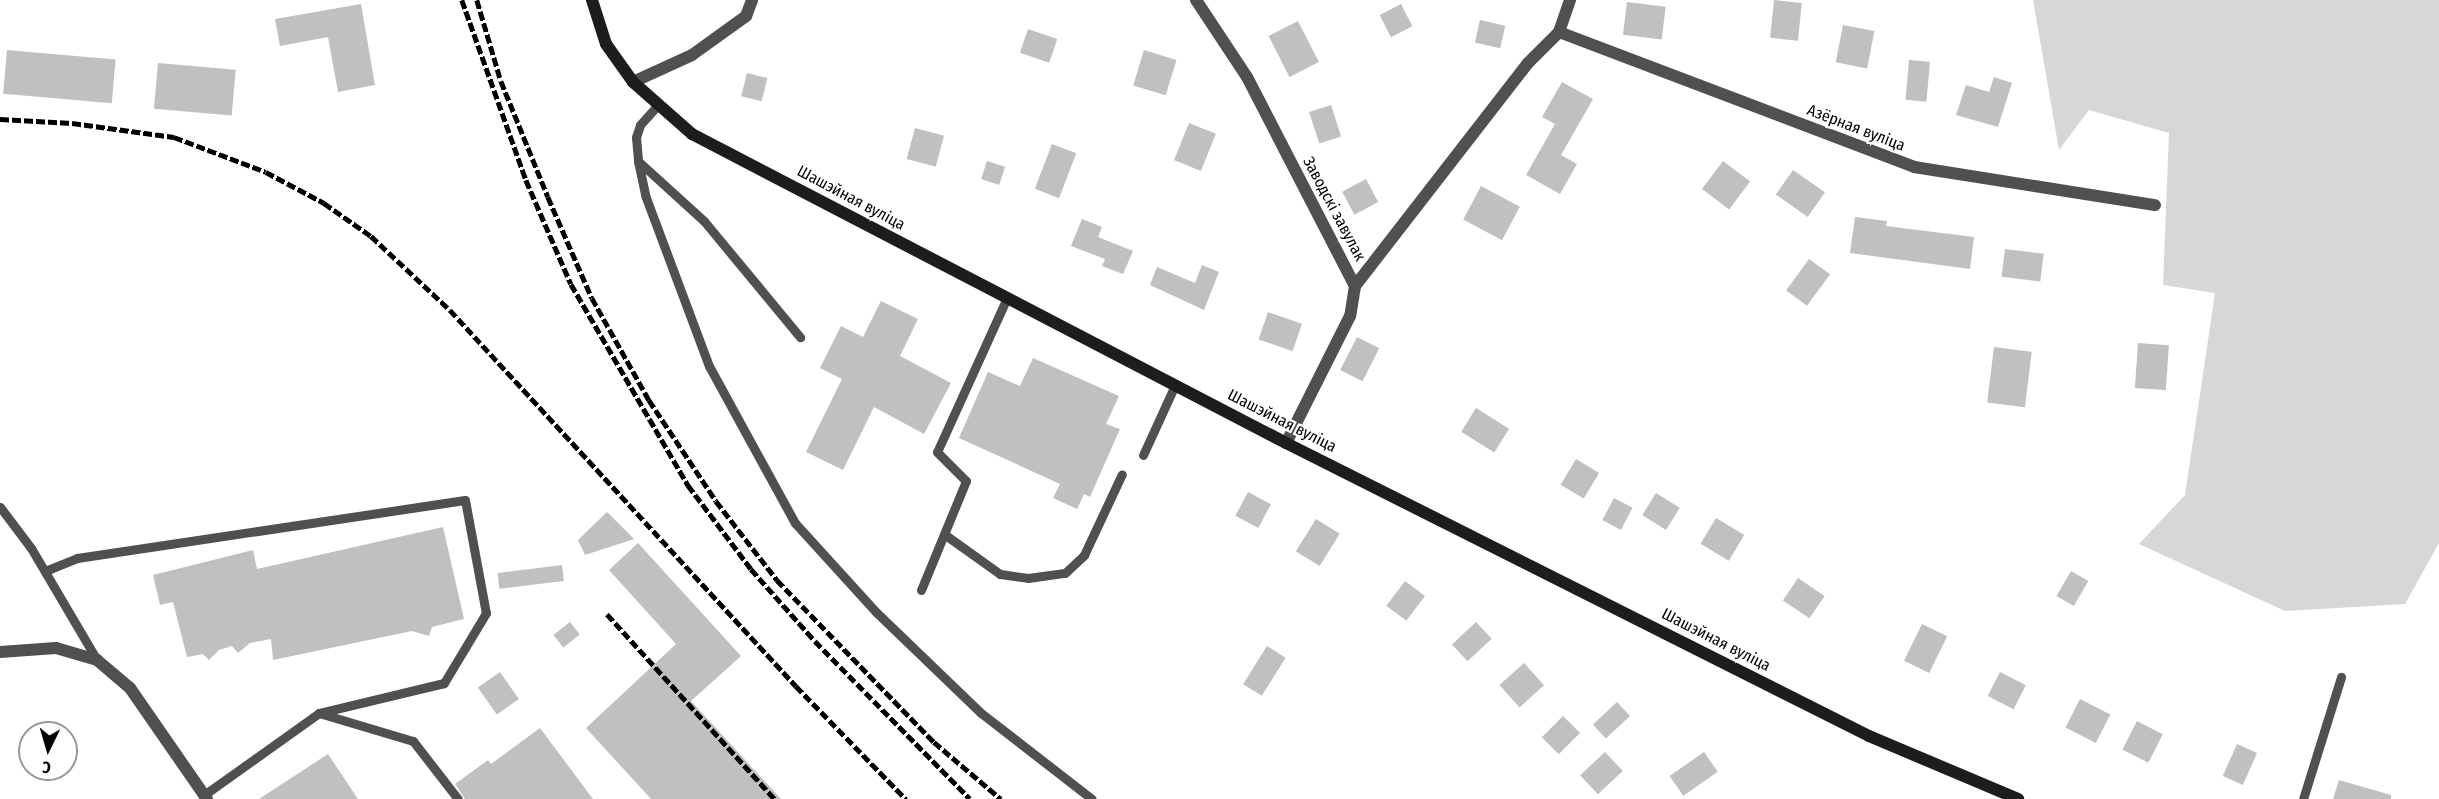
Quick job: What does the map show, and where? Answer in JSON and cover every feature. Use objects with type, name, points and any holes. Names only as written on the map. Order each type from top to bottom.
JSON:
[{"type":"main road","name":"Шашэйная вуліца","points":[[592,0],[606,44],[633,82],[692,134],[1286,442],[1869,735],[2018,799]]},
{"type":"street","points":[[633,82],[692,55],[746,16],[752,0]]},
{"type":"street","name":"Заводскі завулак","points":[[1196,0],[1247,77],[1355,286],[1350,316],[1286,442]]},
{"type":"street","points":[[1355,286],[1528,63],[1559,32],[1570,0]]},
{"type":"street","name":"Азёрная вуліца","points":[[1559,32],[1914,167],[2155,205]]},
{"type":"street","points":[[0,652],[56,648],[97,660],[130,688],[206,797]]},
{"type":"lane","points":[[657,105],[640,124],[636,137],[645,195],[709,366],[795,523],[876,612],[981,713],[1092,799]]},
{"type":"lane","points":[[638,161],[704,221],[800,338]]},
{"type":"lane","points":[[921,590],[966,481],[937,452],[1007,298]]},
{"type":"lane","points":[[1143,455],[1175,385]]},
{"type":"lane","points":[[944,534],[1000,574],[1028,578],[1065,573],[1084,555],[1122,474]]},
{"type":"lane","points":[[45,572],[76,558],[465,500],[486,613],[444,682],[319,712],[206,797]]},
{"type":"lane","points":[[0,507],[45,572],[97,660]]},
{"type":"lane","points":[[2303,799],[2341,676]]},
{"type":"lane","points":[[319,712],[413,741],[458,799]]},
{"type":"shaded area","points":[[2033,0],[2439,0],[2439,543],[2405,604],[2285,611],[2139,544],[2185,495],[2215,293],[2163,285],[2169,133],[2089,110],[2059,150]]},
{"type":"building","points":[[1774,0],[1802,3],[1798,41],[1770,38]]},
{"type":"building","points":[[1627,2],[1666,7],[1662,40],[1623,35]]},
{"type":"building","points":[[361,4],[375,85],[338,92],[328,37],[280,46],[275,19]]},
{"type":"building","points":[[1401,4],[1412,26],[1391,37],[1380,15]]},
{"type":"building","points":[[1480,20],[1505,26],[1500,48],[1475,42]]},
{"type":"building","points":[[1298,21],[1319,62],[1289,77],[1269,36]]},
{"type":"building","points":[[1843,25],[1874,31],[1867,68],[1836,62]]},
{"type":"building","points":[[1028,29],[1057,39],[1049,63],[1020,53]]},
{"type":"building","points":[[7,50],[116,59],[112,103],[3,94]]},
{"type":"building","points":[[1144,50],[1177,60],[1166,95],[1133,85]]},
{"type":"building","points":[[1909,60],[1930,62],[1926,102],[1906,100]]},
{"type":"building","points":[[158,63],[236,70],[232,116],[154,109]]},
{"type":"building","points":[[747,73],[767,78],[762,101],[741,96]]},
{"type":"building","points":[[1994,77],[2012,83],[1998,127],[1956,115],[1966,85],[1989,92]]},
{"type":"building","points":[[1562,82],[1593,99],[1561,155],[1577,164],[1560,194],[1526,175],[1555,124],[1542,117]]},
{"type":"building","points":[[1331,105],[1341,136],[1319,143],[1309,112]]},
{"type":"building","points":[[1189,123],[1216,134],[1201,171],[1174,160]]},
{"type":"building","points":[[915,128],[944,136],[936,167],[907,159]]},
{"type":"building","points":[[1052,144],[1076,153],[1059,198],[1035,189]]},
{"type":"building","points":[[987,161],[1005,167],[999,185],[981,179]]},
{"type":"building","points":[[1723,161],[1750,181],[1729,209],[1702,189]]},
{"type":"building","points":[[1793,170],[1825,192],[1808,217],[1776,195]]},
{"type":"building","points":[[1366,179],[1378,202],[1354,215],[1342,192]]},
{"type":"building","points":[[1481,186],[1520,207],[1502,240],[1463,220]]},
{"type":"building","points":[[1855,217],[1887,221],[1886,226],[1974,237],[1970,269],[1850,253]]},
{"type":"building","points":[[1082,219],[1102,227],[1098,237],[1133,251],[1123,274],[1102,266],[1105,259],[1071,246]]},
{"type":"building","points":[[2005,249],[2044,254],[2040,282],[2002,277]]},
{"type":"building","points":[[1809,259],[1830,274],[1807,306],[1786,291]]},
{"type":"building","points":[[1202,265],[1219,272],[1204,310],[1150,285],[1157,267],[1195,283]]},
{"type":"building","points":[[881,301],[918,319],[900,356],[951,383],[924,434],[874,407],[843,470],[806,452],[842,379],[820,368],[841,326],[863,337]]},
{"type":"building","points":[[1268,312],[1302,324],[1293,351],[1259,339]]},
{"type":"building","points":[[1357,337],[1379,348],[1362,381],[1340,370]]},
{"type":"building","points":[[2138,343],[2169,345],[2166,390],[2135,388]]},
{"type":"building","points":[[1994,347],[2032,352],[2025,407],[1987,403]]},
{"type":"building","points":[[1033,358],[1119,396],[1106,424],[1120,429],[1090,497],[1084,494],[1077,509],[1053,498],[1060,484],[959,438],[988,372],[1020,386]]},
{"type":"building","points":[[1476,408],[1509,429],[1494,452],[1461,432]]},
{"type":"building","points":[[1576,459],[1599,473],[1584,499],[1561,485]]},
{"type":"building","points":[[1248,492],[1271,504],[1258,528],[1235,516]]},
{"type":"building","points":[[1656,493],[1680,508],[1666,530],[1642,515]]},
{"type":"building","points":[[1614,498],[1633,508],[1621,530],[1602,520]]},
{"type":"building","points":[[607,512],[634,539],[585,555],[578,540]]},
{"type":"building","points":[[1716,518],[1744,535],[1729,561],[1701,544]]},
{"type":"building","points":[[1316,519],[1340,534],[1320,566],[1296,551]]},
{"type":"building","points":[[443,527],[464,619],[432,627],[429,636],[412,631],[273,660],[271,639],[250,643],[238,653],[232,646],[219,650],[209,660],[203,654],[187,657],[173,602],[160,605],[153,575],[253,550],[257,569]]},
{"type":"building","points":[[638,543],[741,656],[691,701],[781,799],[651,799],[586,728],[676,644],[609,570]]},
{"type":"building","points":[[562,565],[564,581],[499,589],[497,573]]},
{"type":"building","points":[[2071,571],[2088,581],[2074,606],[2056,596]]},
{"type":"building","points":[[1798,578],[1825,596],[1809,618],[1783,600]]},
{"type":"building","points":[[1405,581],[1425,596],[1406,621],[1386,606]]},
{"type":"building","points":[[570,622],[580,635],[563,648],[553,635]]},
{"type":"building","points":[[1476,622],[1492,639],[1468,661],[1452,645]]},
{"type":"building","points":[[1922,624],[1947,636],[1929,673],[1904,661]]},
{"type":"building","points":[[1267,646],[1286,658],[1262,696],[1243,684]]},
{"type":"building","points":[[1524,663],[1544,685],[1520,707],[1499,685]]},
{"type":"building","points":[[500,672],[519,699],[497,715],[478,687]]},
{"type":"building","points":[[2000,672],[2026,685],[2014,709],[1988,696]]},
{"type":"building","points":[[2080,699],[2110,714],[2096,743],[2065,728]]},
{"type":"building","points":[[1617,702],[1630,716],[1606,738],[1593,725]]},
{"type":"building","points":[[1563,716],[1580,733],[1559,754],[1542,737]]},
{"type":"building","points":[[2137,721],[2163,734],[2148,763],[2122,750]]},
{"type":"building","points":[[540,728],[593,799],[465,799],[455,784],[488,760],[491,764]]},
{"type":"building","points":[[2237,744],[2257,753],[2243,785],[2223,776]]},
{"type":"building","points":[[1605,752],[1623,771],[1598,794],[1580,775]]},
{"type":"building","points":[[1704,752],[1718,772],[1683,796],[1670,776]]},
{"type":"building","points":[[328,754],[358,799],[259,799]]},
{"type":"building","points":[[2339,780],[2391,795],[2391,799],[2333,799]]},
{"type":"railway","points":[[462,0],[526,180],[571,284],[688,485],[751,569],[815,641],[970,799]]},
{"type":"railway","points":[[477,0],[501,81],[548,197],[592,298],[649,400],[716,501],[777,580],[934,742],[1001,799]]},
{"type":"railway","points":[[0,119],[72,123],[174,137],[266,172],[324,203],[371,236],[450,310],[796,686],[906,799]]},
{"type":"railway","points":[[607,614],[775,799]]}]
